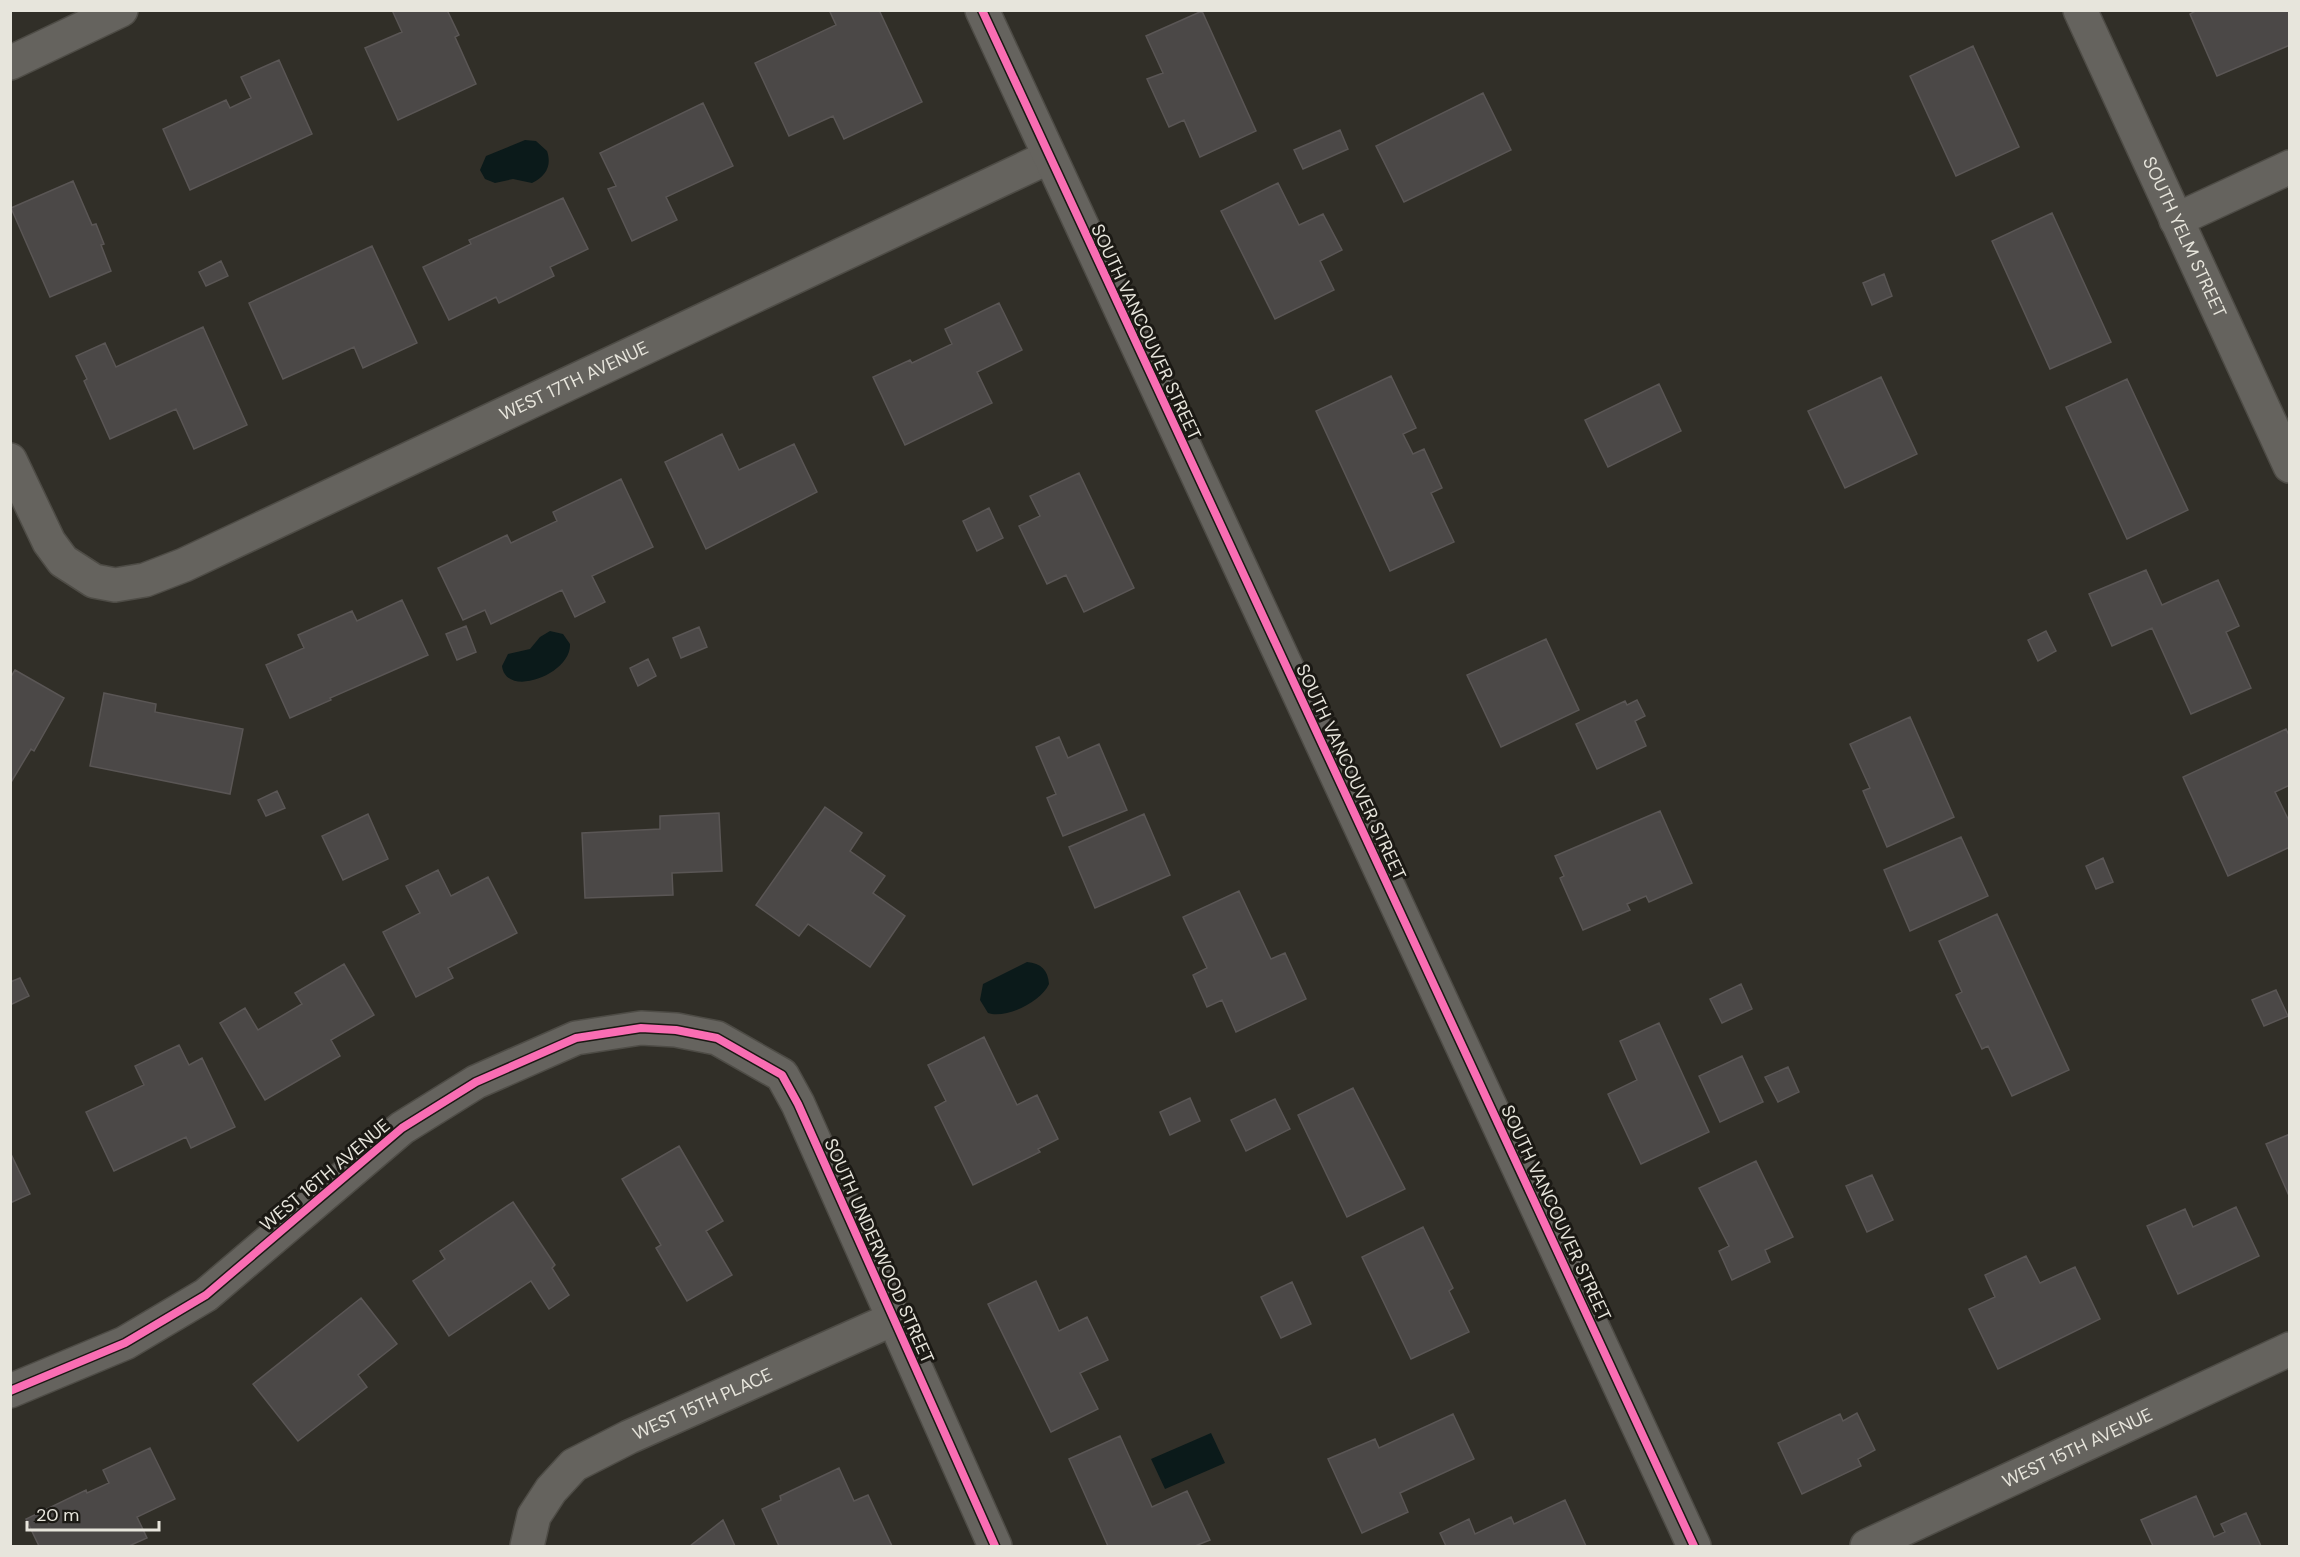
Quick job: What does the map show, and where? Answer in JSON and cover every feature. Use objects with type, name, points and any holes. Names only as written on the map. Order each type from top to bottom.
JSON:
[{"type":"street","points":[[10,63],[121,10]]},
{"type":"street","name":"SOUTH VANCOUVER STREET","points":[[982,10],[1694,1546]]},
{"type":"street","name":"SOUTH YELM STREET","points":[[2080,10],[2289,466]]},
{"type":"street","name":"WEST 17TH AVENUE","points":[[10,460],[48,542],[63,561],[94,581],[115,585],[145,580],[184,565],[1049,157]]},
{"type":"street","points":[[2176,220],[2289,167]]},
{"type":"street","name":"WEST 16TH AVENUE","points":[[10,1391],[125,1343],[206,1296],[402,1128],[476,1082],[576,1038],[641,1028],[676,1030]]},
{"type":"street","name":"SOUTH UNDERWOOD STREET","points":[[676,1030],[717,1038],[782,1075],[798,1104],[995,1546]]},
{"type":"street","name":"WEST 15TH PLACE","points":[[530,1531],[551,1490],[574,1465],[629,1437],[893,1319]]},
{"type":"street","name":"WEST 15TH AVENUE","points":[[1867,1546],[2289,1348]]},
{"type":"shaded area","points":[[525,140],[536,141],[547,151],[548,166],[541,177],[532,183],[513,179],[495,183],[485,179],[480,170],[486,156]]},
{"type":"shaded area","points":[[550,631],[563,634],[570,644],[568,655],[561,665],[538,679],[515,681],[506,676],[502,666],[508,654],[530,649],[540,637]]},
{"type":"shaded area","points":[[1027,962],[1040,966],[1045,971],[1049,984],[1045,991],[1022,1008],[1004,1014],[988,1013],[980,1000],[983,984]]},
{"type":"shaded area","points":[[1211,1433],[1225,1463],[1165,1489],[1151,1459]]},
{"type":"building","points":[[392,10],[447,10],[459,35],[455,37],[476,84],[398,120],[365,48],[402,32]]},
{"type":"building","points":[[832,10],[879,10],[922,102],[844,139],[833,116],[789,136],[755,63],[836,25],[830,12]]},
{"type":"building","points":[[2197,10],[2290,10],[2290,45],[2217,76],[2190,14]]},
{"type":"building","points":[[1202,11],[1256,131],[1200,157],[1184,120],[1169,127],[1147,79],[1163,73],[1146,36]]},
{"type":"building","points":[[1973,46],[2019,147],[1956,176],[1910,76]]},
{"type":"building","points":[[279,60],[312,134],[190,190],[163,129],[226,100],[230,108],[251,98],[241,77]]},
{"type":"building","points":[[1483,93],[1511,150],[1404,202],[1376,146]]},
{"type":"building","points":[[703,103],[733,166],[666,197],[677,220],[632,241],[608,189],[616,186],[600,153]]},
{"type":"building","points":[[1340,130],[1348,149],[1303,169],[1294,150]]},
{"type":"building","points":[[73,181],[92,225],[96,224],[111,271],[50,297],[11,208]]},
{"type":"building","points":[[1278,183],[1299,225],[1323,214],[1342,250],[1320,261],[1334,290],[1275,319],[1221,211]]},
{"type":"building","points":[[563,198],[588,249],[550,267],[554,276],[499,303],[496,297],[449,320],[423,267],[471,244],[469,240]]},
{"type":"building","points":[[2052,213],[2111,342],[2050,369],[1992,241]]},
{"type":"building","points":[[372,246],[417,343],[363,368],[354,347],[283,379],[249,303]]},
{"type":"building","points":[[221,261],[228,276],[206,286],[199,272]]},
{"type":"building","points":[[1884,274],[1892,296],[1872,305],[1863,283]]},
{"type":"building","points":[[999,303],[1022,350],[977,372],[992,403],[905,445],[873,377],[910,360],[912,363],[952,344],[945,329]]},
{"type":"building","points":[[203,327],[247,425],[194,449],[176,409],[110,439],[84,381],[87,379],[76,356],[105,343],[116,367]]},
{"type":"building","points":[[1391,376],[1416,428],[1403,434],[1413,454],[1424,449],[1442,488],[1431,493],[1454,542],[1390,571],[1316,411]]},
{"type":"building","points":[[1881,377],[1917,454],[1845,488],[1808,411]]},
{"type":"building","points":[[2127,379],[2188,510],[2127,539],[2066,407]]},
{"type":"building","points":[[1659,384],[1681,431],[1608,467],[1585,420]]},
{"type":"building","points":[[722,434],[739,470],[794,444],[817,492],[706,549],[665,462]]},
{"type":"building","points":[[1079,473],[1134,588],[1084,612],[1066,575],[1047,584],[1019,526],[1040,516],[1030,496]]},
{"type":"building","points":[[621,479],[653,547],[592,576],[605,602],[575,617],[562,590],[491,624],[485,610],[463,620],[438,568],[507,535],[511,543],[557,521],[553,512]]},
{"type":"building","points":[[989,508],[1003,538],[977,551],[963,521]]},
{"type":"building","points":[[2146,570],[2162,605],[2218,580],[2239,626],[2226,632],[2251,688],[2191,714],[2152,628],[2112,646],[2089,594]]},
{"type":"building","points":[[402,600],[428,655],[290,718],[266,665],[304,648],[298,635],[352,611],[357,621]]},
{"type":"building","points":[[466,626],[476,652],[457,660],[446,634]]},
{"type":"building","points":[[699,627],[707,647],[681,658],[673,638]]},
{"type":"building","points":[[2046,631],[2056,651],[2038,661],[2028,640]]},
{"type":"building","points":[[1546,639],[1579,710],[1501,747],[1467,675]]},
{"type":"building","points":[[648,659],[656,676],[638,686],[630,668]]},
{"type":"building","points":[[15,670],[64,698],[34,751],[31,749],[10,784],[10,678]]},
{"type":"building","points":[[104,693],[156,704],[155,712],[243,729],[230,794],[90,766]]},
{"type":"building","points":[[1637,700],[1645,716],[1635,721],[1646,746],[1597,769],[1576,724],[1625,701],[1627,705]]},
{"type":"building","points":[[1910,717],[1954,817],[1887,847],[1863,791],[1870,788],[1850,744]]},
{"type":"building","points":[[2286,729],[2290,737],[2290,785],[2275,792],[2290,823],[2290,847],[2228,876],[2183,777]]},
{"type":"building","points":[[1059,737],[1068,758],[1099,744],[1127,810],[1063,836],[1047,798],[1056,794],[1036,747]]},
{"type":"building","points":[[277,791],[285,808],[266,816],[258,800]]},
{"type":"building","points":[[825,807],[862,833],[850,851],[885,876],[873,893],[905,916],[870,967],[808,924],[799,936],[756,905]]},
{"type":"building","points":[[1660,811],[1692,883],[1649,902],[1646,896],[1627,904],[1630,910],[1583,930],[1560,878],[1564,876],[1555,856]]},
{"type":"building","points":[[719,813],[722,871],[672,873],[673,895],[585,898],[582,833],[660,829],[660,816]]},
{"type":"building","points":[[368,814],[388,859],[343,880],[322,836]]},
{"type":"building","points":[[1144,814],[1170,875],[1095,908],[1069,847]]},
{"type":"building","points":[[1961,837],[1988,896],[1910,931],[1884,870]]},
{"type":"building","points":[[2103,858],[2113,882],[2096,889],[2086,866]]},
{"type":"building","points":[[438,870],[451,896],[488,877],[517,933],[448,968],[453,978],[416,997],[383,932],[420,913],[406,886]]},
{"type":"building","points":[[1239,891],[1271,959],[1285,953],[1306,999],[1236,1032],[1222,1000],[1207,1007],[1193,975],[1207,968],[1183,917]]},
{"type":"building","points":[[1997,914],[2069,1070],[2012,1096],[1988,1046],[1982,1049],[1956,995],[1962,992],[1939,941]]},
{"type":"building","points":[[344,964],[374,1015],[331,1040],[340,1056],[265,1100],[220,1023],[245,1008],[258,1030],[302,1004],[295,993]]},
{"type":"building","points":[[20,978],[29,996],[10,1005],[10,982]]},
{"type":"building","points":[[1741,984],[1752,1009],[1722,1023],[1710,999]]},
{"type":"building","points":[[2276,990],[2288,1016],[2264,1026],[2252,1000]]},
{"type":"building","points":[[1659,1023],[1709,1132],[1641,1164],[1608,1094],[1637,1080],[1620,1041]]},
{"type":"building","points":[[984,1037],[1017,1105],[1037,1095],[1058,1139],[1038,1149],[1040,1152],[973,1185],[935,1107],[946,1101],[928,1065]]},
{"type":"building","points":[[179,1045],[189,1065],[202,1058],[235,1127],[191,1148],[186,1137],[114,1171],[86,1112],[144,1085],[135,1066]]},
{"type":"building","points":[[1742,1056],[1763,1102],[1720,1122],[1699,1076]]},
{"type":"building","points":[[1788,1067],[1799,1092],[1778,1102],[1765,1077]]},
{"type":"building","points":[[1353,1088],[1405,1189],[1347,1217],[1298,1115]]},
{"type":"building","points":[[1190,1098],[1200,1121],[1170,1135],[1160,1112]]},
{"type":"building","points":[[1275,1099],[1290,1129],[1246,1151],[1231,1120]]},
{"type":"building","points":[[2290,1134],[2290,1198],[2266,1144]]},
{"type":"building","points":[[679,1146],[723,1221],[706,1231],[732,1275],[687,1301],[656,1248],[661,1245],[622,1179]]},
{"type":"building","points":[[10,1152],[30,1194],[10,1203]]},
{"type":"building","points":[[1756,1161],[1793,1237],[1765,1250],[1770,1262],[1732,1280],[1719,1251],[1729,1246],[1699,1188]]},
{"type":"building","points":[[1872,1175],[1893,1220],[1867,1232],[1846,1186]]},
{"type":"building","points":[[513,1202],[555,1265],[552,1268],[569,1295],[549,1309],[531,1281],[449,1336],[413,1281],[445,1259],[440,1251]]},
{"type":"building","points":[[2236,1207],[2259,1256],[2178,1294],[2147,1226],[2185,1209],[2193,1227]]},
{"type":"building","points":[[1423,1227],[1453,1288],[1449,1291],[1469,1332],[1411,1359],[1362,1257]]},
{"type":"building","points":[[2026,1256],[2040,1283],[2075,1267],[2100,1319],[1998,1369],[1969,1309],[1995,1297],[1985,1275]]},
{"type":"building","points":[[1036,1281],[1059,1331],[1087,1317],[1108,1360],[1080,1373],[1098,1409],[1051,1432],[988,1304]]},
{"type":"building","points":[[1292,1282],[1311,1324],[1281,1338],[1261,1297]]},
{"type":"building","points":[[361,1298],[397,1344],[358,1375],[367,1387],[298,1441],[253,1384]]},
{"type":"building","points":[[1857,1413],[1875,1450],[1858,1459],[1861,1466],[1802,1494],[1778,1443],[1840,1414],[1843,1421]]},
{"type":"building","points":[[1453,1414],[1474,1459],[1400,1493],[1408,1512],[1362,1533],[1328,1459],[1375,1439],[1379,1448]]},
{"type":"building","points":[[1120,1436],[1152,1507],[1187,1491],[1210,1540],[1195,1546],[1108,1546],[1069,1459]]},
{"type":"building","points":[[150,1448],[175,1499],[137,1517],[147,1538],[129,1546],[39,1546],[26,1519],[86,1490],[87,1493],[109,1483],[103,1470]]},
{"type":"building","points":[[839,1468],[854,1501],[868,1495],[892,1546],[779,1546],[762,1509],[781,1500],[780,1496]]},
{"type":"building","points":[[2196,1496],[2214,1537],[2225,1532],[2221,1524],[2246,1513],[2261,1546],[2153,1546],[2141,1520]]},
{"type":"building","points":[[1565,1500],[1586,1546],[1446,1546],[1440,1533],[1469,1519],[1475,1534],[1511,1517],[1514,1524]]},
{"type":"building","points":[[723,1520],[735,1546],[690,1546]]},
{"type":"cycle path","points":[[982,10],[1694,1546]]},
{"type":"cycle path","points":[[10,1391],[125,1343],[206,1295],[402,1128],[476,1082],[576,1038],[641,1028],[676,1030],[717,1038],[782,1075],[798,1104],[995,1546]]}]
